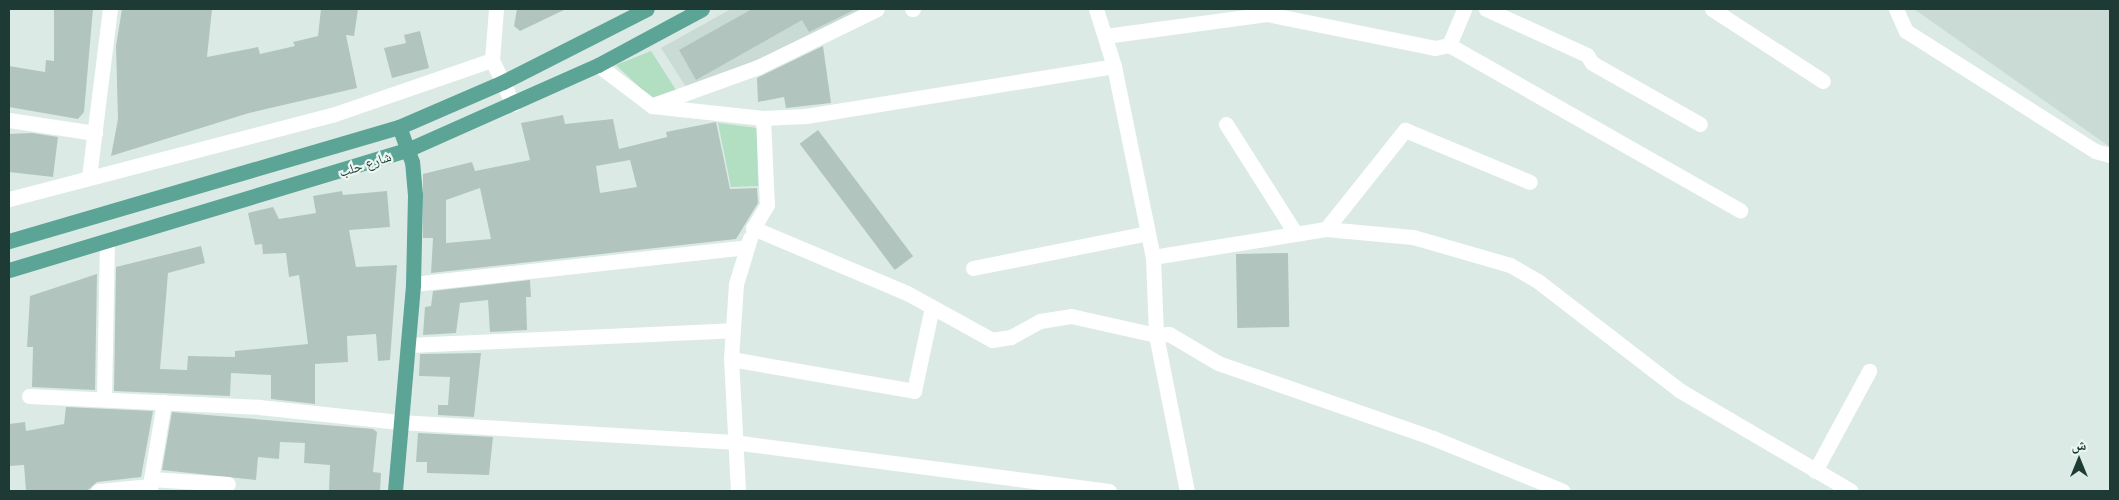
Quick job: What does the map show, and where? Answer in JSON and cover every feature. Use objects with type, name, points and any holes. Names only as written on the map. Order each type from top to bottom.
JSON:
[{"type":"main road","name":"شارع حلب","points":[[9,241],[399,127],[503,82],[647,9]]},
{"type":"main road","name":"شارع حلب","points":[[9,270],[107,243],[407,150],[513,104],[598,64],[702,9]]},
{"type":"main road","points":[[395,491],[399,422],[413,284],[415,184],[399,127]]},
{"type":"street","points":[[89,177],[110,9]]},
{"type":"street","points":[[496,9],[492,60],[513,104]]},
{"type":"street","points":[[652,106],[758,67],[876,9]]},
{"type":"street","points":[[1096,9],[1114,66],[1153,256],[1156,336],[1186,491]]},
{"type":"street","points":[[1449,44],[1464,9]]},
{"type":"street","points":[[1486,9],[1587,55],[1592,63],[1700,124]]},
{"type":"street","points":[[1712,9],[1823,81]]},
{"type":"street","points":[[1896,9],[1906,31],[2095,151],[2110,155]]},
{"type":"street","points":[[1105,36],[1267,14],[1435,48],[1449,44],[1476,56],[1740,210]]},
{"type":"street","points":[[9,199],[332,115],[492,60]]},
{"type":"street","points":[[598,64],[652,106],[763,118],[806,116],[1114,66]]},
{"type":"street","points":[[738,491],[733,442],[731,359],[736,284],[753,228],[767,205],[763,118]]},
{"type":"street","points":[[9,120],[94,134]]},
{"type":"street","points":[[1226,124],[1294,231]]},
{"type":"street","points":[[1326,229],[1405,130],[1530,182]]},
{"type":"street","points":[[753,228],[932,307],[992,340],[1011,337],[1040,321],[1071,316],[1156,336],[1169,334],[1218,363],[1433,438],[1563,491]]},
{"type":"street","points":[[1153,256],[1294,231],[1326,229],[1443,243],[1510,265],[1539,282],[1679,390],[1850,491]]},
{"type":"street","points":[[973,268],[1148,233]]},
{"type":"street","points":[[104,398],[107,243]]},
{"type":"street","points":[[413,284],[747,246]]},
{"type":"street","points":[[731,359],[914,391],[932,307]]},
{"type":"street","points":[[408,345],[733,330]]},
{"type":"street","points":[[1815,471],[1869,371]]},
{"type":"street","points":[[29,396],[104,398],[399,422],[733,442],[1109,491]]},
{"type":"street","points":[[151,485],[164,402]]},
{"type":"street","points":[[98,491],[151,485],[228,484]]},
{"type":"shaded area","points":[[731,9],[870,9],[741,69],[686,87],[661,48]]},
{"type":"shaded area","points":[[1914,9],[2110,9],[2110,147]]},
{"type":"green space","points":[[651,51],[676,90],[651,98],[616,65]]},
{"type":"green space","points":[[718,123],[757,128],[758,186],[731,187]]},
{"type":"building","points":[[54,9],[93,9],[84,112],[78,119],[9,107],[9,66],[45,72],[46,60],[54,61]]},
{"type":"building","points":[[122,9],[212,9],[207,57],[258,47],[260,54],[295,46],[293,42],[318,36],[321,9],[358,9],[354,36],[346,35],[357,88],[249,113],[111,156],[118,119],[116,46]]},
{"type":"building","points":[[517,9],[566,9],[520,31],[514,26]]},
{"type":"building","points":[[752,9],[856,9],[809,32],[802,20],[696,80],[679,50]]},
{"type":"building","points":[[420,31],[429,68],[392,78],[384,48],[406,43],[404,35]]},
{"type":"building","points":[[823,46],[831,103],[786,108],[784,97],[758,102],[757,78]]},
{"type":"building","points":[[563,115],[565,124],[613,119],[619,149],[667,137],[666,132],[716,122],[730,189],[757,188],[758,203],[736,239],[431,273],[433,238],[423,238],[423,174],[472,162],[475,171],[530,160],[521,123]],"holes":[[[630,160],[637,187],[600,193],[596,166]],[[480,188],[491,239],[446,243],[446,200]]]},
{"type":"building","points":[[818,130],[913,256],[895,270],[800,144]]},
{"type":"building","points":[[32,133],[58,137],[53,177],[9,172],[9,134]]},
{"type":"building","points":[[342,191],[343,195],[387,191],[390,227],[349,230],[356,267],[397,265],[390,360],[378,361],[376,334],[347,336],[348,362],[315,364],[315,404],[271,399],[271,375],[231,373],[230,396],[114,391],[116,267],[201,246],[205,263],[168,273],[160,369],[187,370],[188,356],[235,357],[235,351],[308,344],[299,275],[289,277],[286,253],[263,254],[262,244],[255,245],[248,213],[273,207],[279,219],[316,213],[313,196]]},
{"type":"building","points":[[1288,253],[1289,327],[1237,328],[1236,254]]},
{"type":"building","points":[[97,274],[95,390],[32,387],[33,347],[27,347],[30,296]]},
{"type":"building","points":[[530,280],[531,297],[526,297],[527,330],[490,332],[488,300],[460,303],[456,333],[423,335],[425,307],[431,306],[433,291]]},
{"type":"building","points":[[481,353],[474,417],[438,415],[438,405],[448,405],[450,377],[419,376],[420,354]]},
{"type":"building","points":[[66,407],[153,411],[141,477],[97,482],[88,490],[26,491],[24,465],[9,466],[9,424],[25,422],[26,431],[64,424]]},
{"type":"building","points":[[172,412],[373,429],[377,432],[373,472],[381,473],[380,491],[329,490],[330,465],[304,463],[305,443],[280,442],[279,459],[258,457],[256,480],[162,470]]},
{"type":"building","points":[[418,433],[493,437],[489,475],[427,473],[427,462],[416,462]]}]
